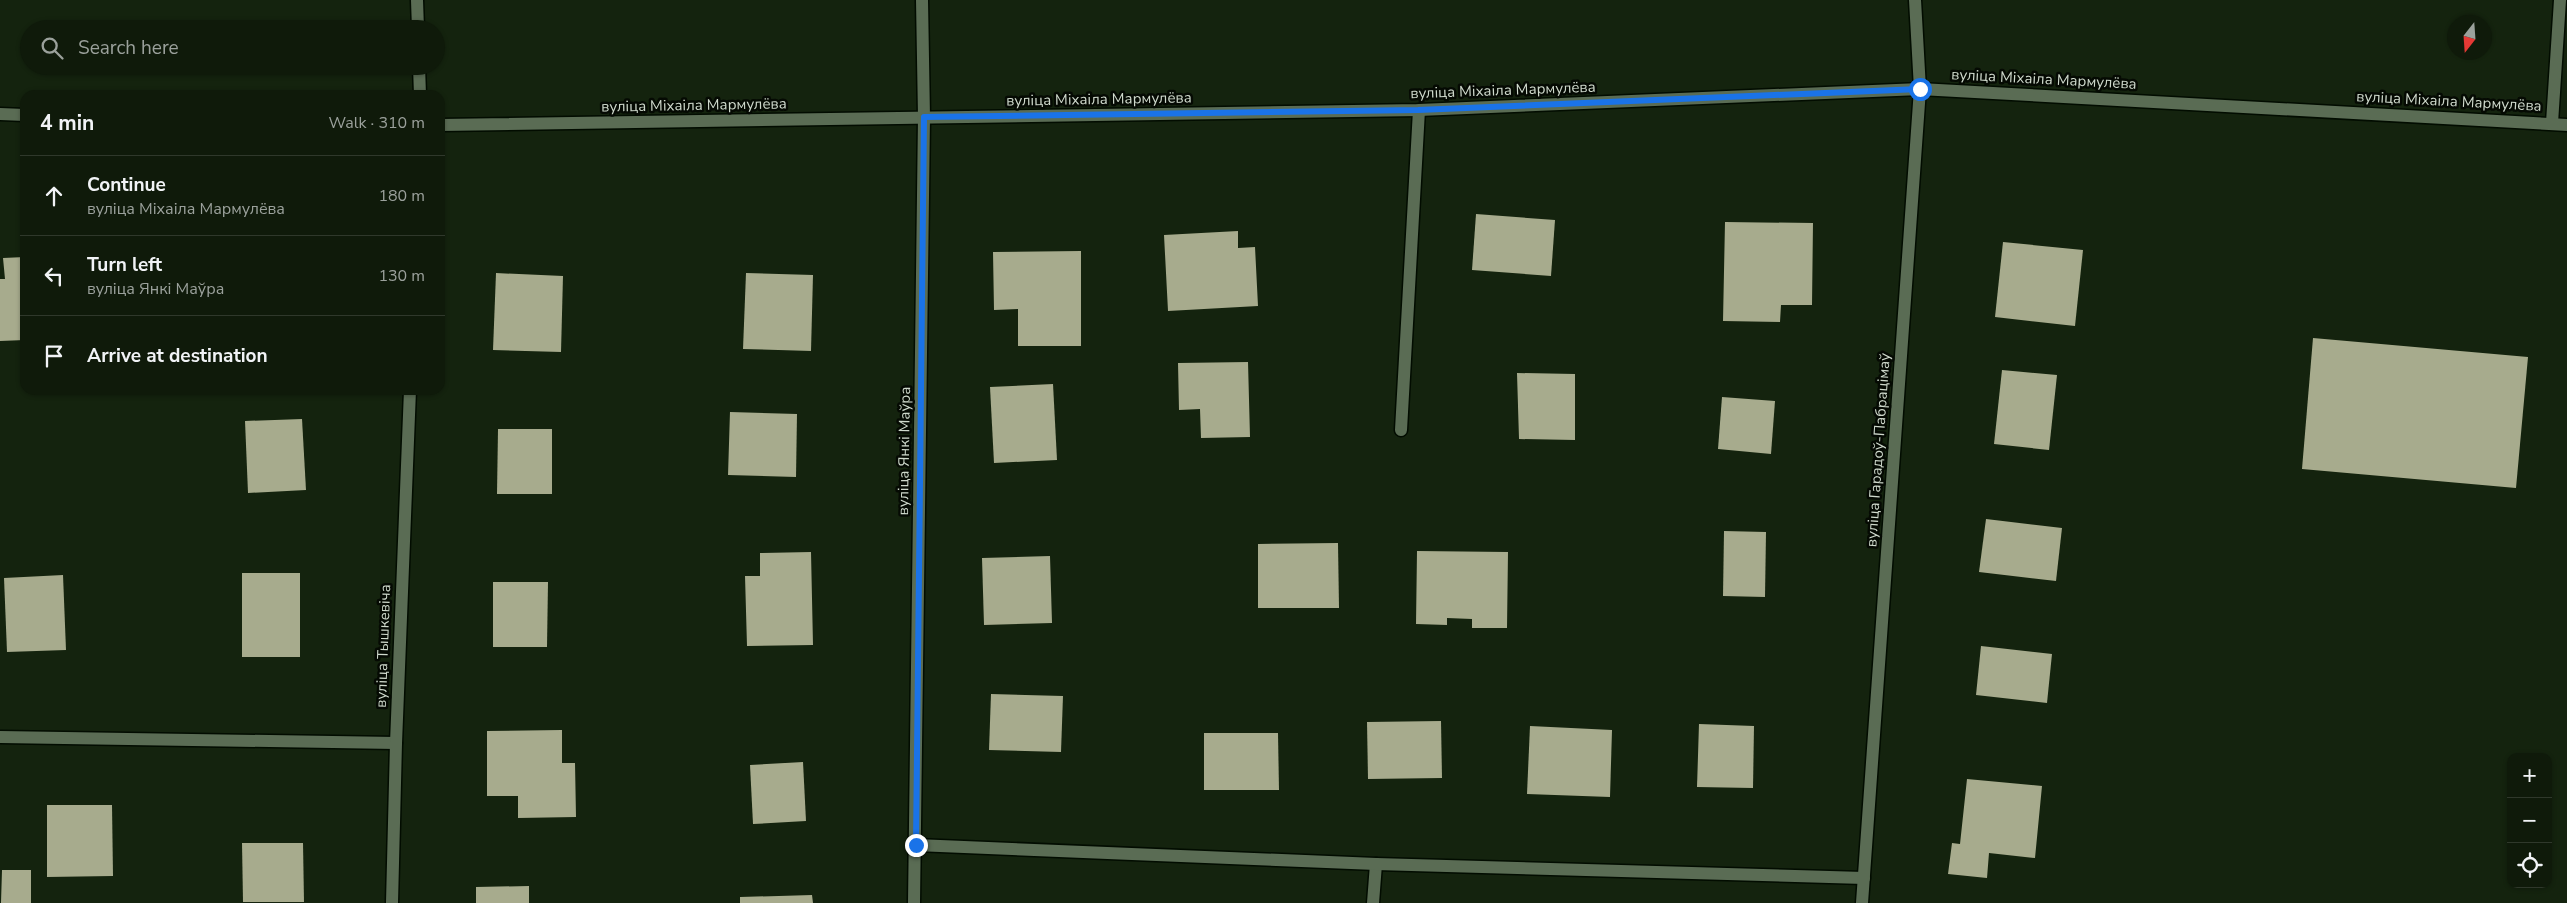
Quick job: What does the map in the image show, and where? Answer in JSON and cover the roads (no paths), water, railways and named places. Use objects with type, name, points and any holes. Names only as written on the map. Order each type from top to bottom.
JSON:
[{"type":"street","points":[[417,0],[418,20]]},
{"type":"street","name":"вуліца Янкі Маўра","points":[[914,903],[924,117],[922,0]]},
{"type":"street","name":"вуліца Гарадоў-Пабрацімаў","points":[[1862,903],[1920,89],[1915,0]]},
{"type":"street","points":[[2552,123],[2560,0]]},
{"type":"street","points":[[419,75],[420,90]]},
{"type":"street","name":"вуліца Міхаіла Мармулёва","points":[[445,125],[1418,110],[1920,89],[2567,125]]},
{"type":"street","points":[[1401,430],[1418,110]]},
{"type":"street","points":[[0,114],[20,115]]},
{"type":"street","name":"вуліца Тышкевіча","points":[[392,903],[396,744],[410,395]]},
{"type":"street","points":[[0,737],[396,744]]},
{"type":"street","points":[[916,845],[1376,864],[1864,878]]},
{"type":"street","points":[[1373,903],[1376,864]]}]
